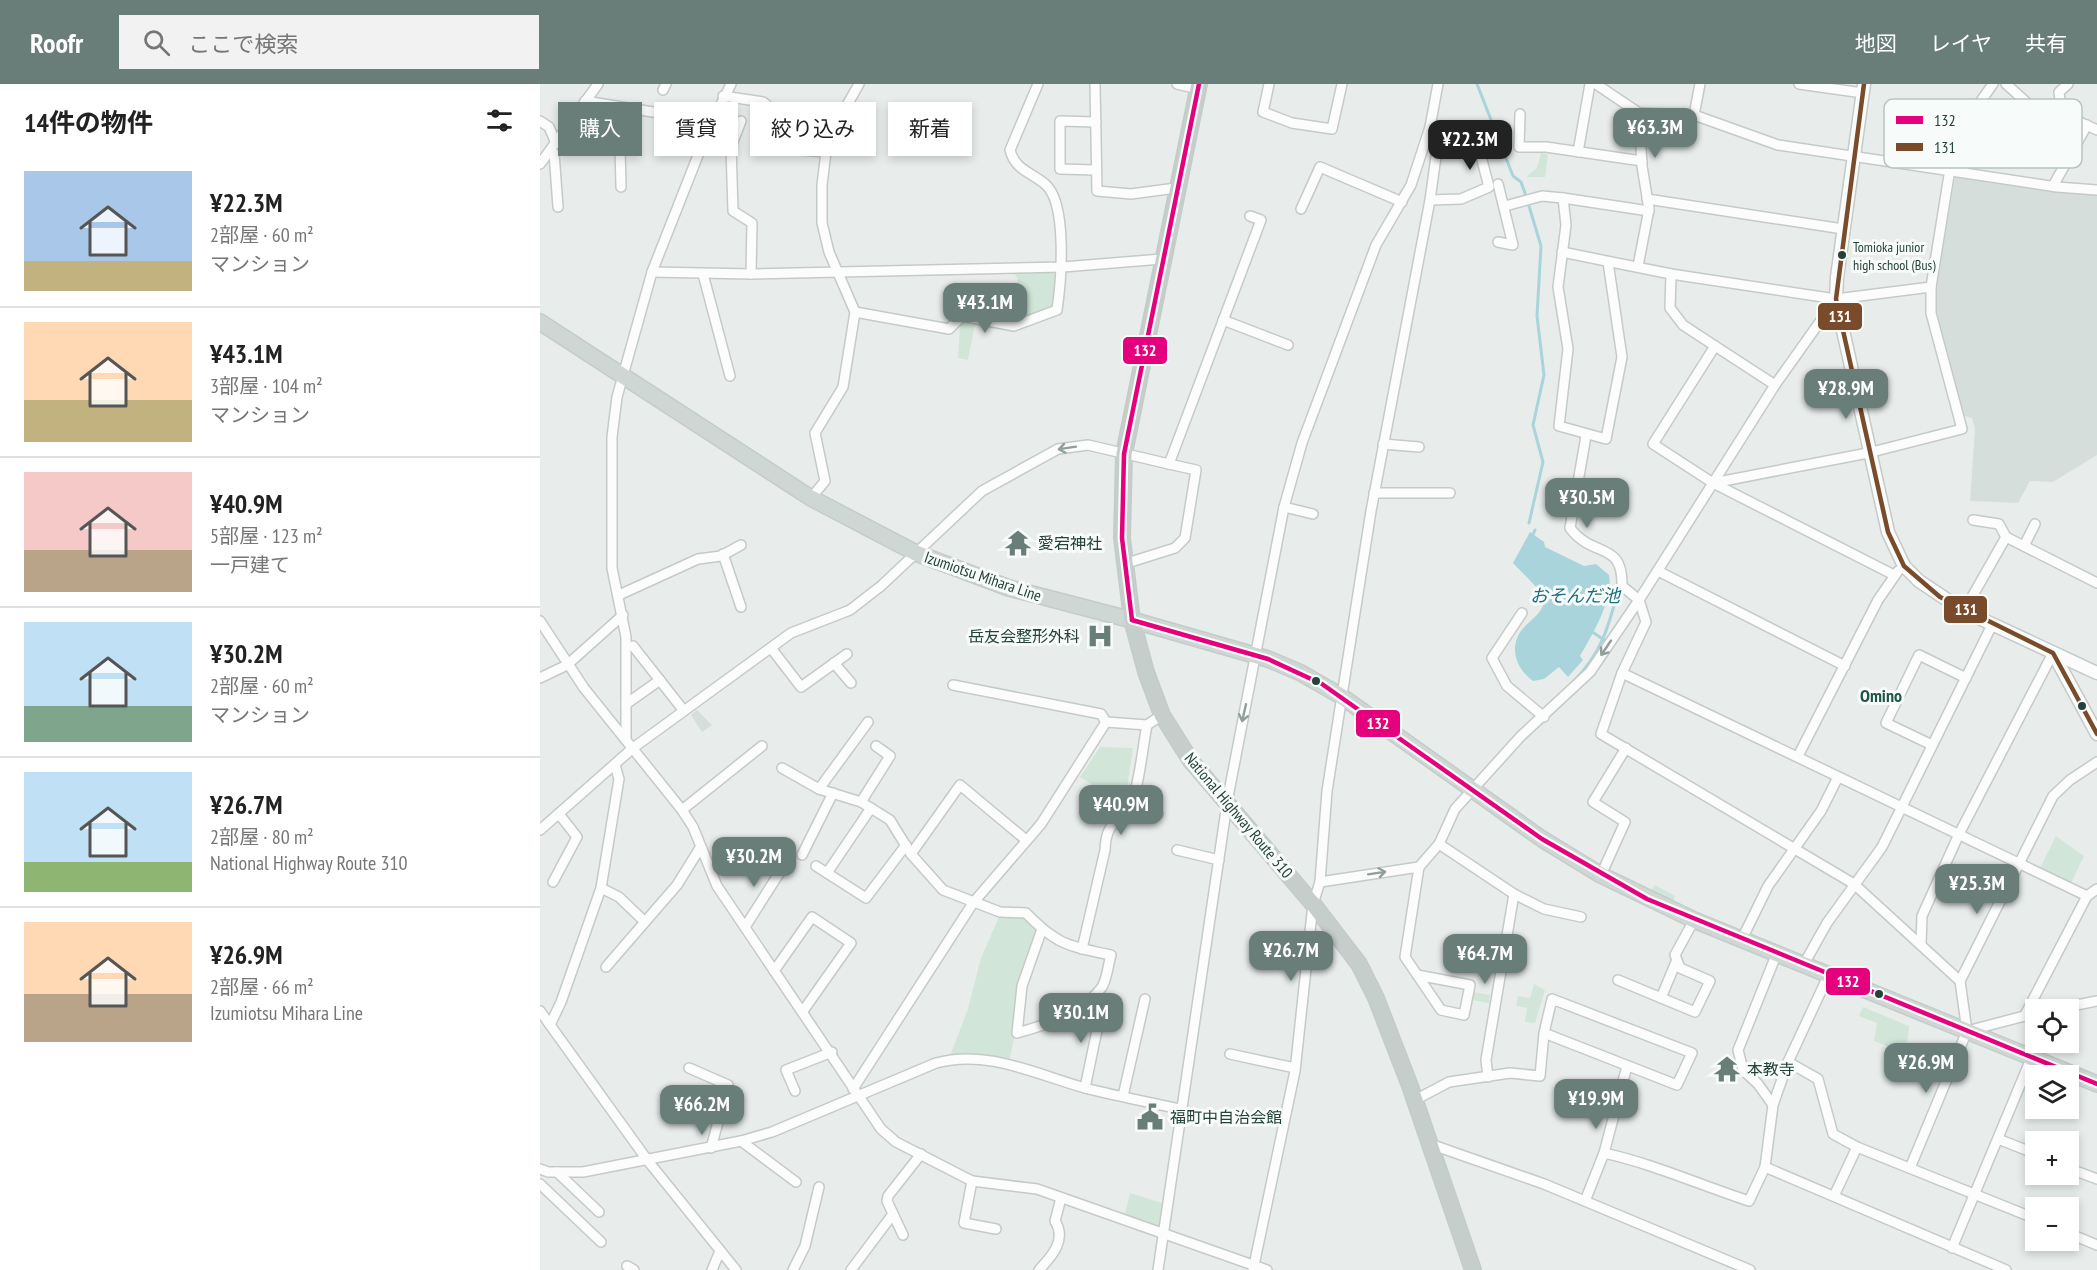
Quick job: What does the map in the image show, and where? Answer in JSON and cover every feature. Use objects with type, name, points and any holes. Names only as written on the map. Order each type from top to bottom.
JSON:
[{"type":"highway","name":"National Highway Route 310","points":[[1198,87],[1124,454],[1122,493],[1124,564],[1132,620],[1146,672],[1162,715],[1191,761],[1313,904],[1359,964],[1368,981],[1415,1100],[1473,1270]]},
{"type":"main road","name":"Izumiotsu Mihara Line","points":[[540,322],[811,498],[916,553],[1009,588],[1256,656],[1301,673],[1341,696],[1542,839],[1600,875],[1694,920],[2097,1084]]},
{"type":"street","points":[[585,102],[598,84]]},
{"type":"street","points":[[720,102],[731,84]]},
{"type":"street","points":[[849,102],[859,84]]},
{"type":"street","points":[[1095,84],[1097,191],[1131,194],[1176,188]]},
{"type":"street","points":[[1177,84],[1198,87]]},
{"type":"street","points":[[1269,84],[1263,111],[1292,123],[1332,129],[1342,84]]},
{"type":"street","points":[[1158,1270],[1227,801],[1284,507],[1302,443],[1376,245],[1411,185],[1433,130],[1438,84]]},
{"type":"street","points":[[1578,152],[1590,84]]},
{"type":"street","points":[[1596,84],[1639,112],[1694,115],[1778,145],[1884,161]]},
{"type":"street","points":[[1694,115],[1700,84]]},
{"type":"street","points":[[1799,84],[1864,89],[1843,229],[1836,299],[1868,453],[1888,532],[1904,566],[1919,581],[1964,611],[2097,673]]},
{"type":"street","points":[[1982,99],[1993,84]]},
{"type":"street","points":[[2006,84],[2023,99]]},
{"type":"street","points":[[2059,99],[2059,92],[2068,84]]},
{"type":"street","points":[[855,312],[949,329],[962,316],[1014,326],[1058,310],[1063,267],[1056,198],[1046,184],[1013,161],[1010,150],[1012,140],[1041,85]]},
{"type":"street","points":[[723,96],[763,102]]},
{"type":"street","points":[[1638,266],[1649,211],[1642,161],[1639,112]]},
{"type":"street","points":[[1520,114],[1519,147],[1642,161]]},
{"type":"street","points":[[540,121],[549,127],[554,153],[558,207]]},
{"type":"street","points":[[738,129],[741,121]]},
{"type":"street","points":[[1096,122],[1060,121],[1060,169],[1096,170]]},
{"type":"street","points":[[2082,122],[2097,130]]},
{"type":"street","points":[[2082,134],[2087,125]]},
{"type":"street","points":[[1254,1267],[1295,1068],[1313,904],[1320,882],[1328,791],[1341,696],[1374,493],[1430,200],[1438,142],[1433,130]]},
{"type":"street","points":[[1430,200],[1461,199],[1489,188],[1477,141],[1433,130]]},
{"type":"street","points":[[540,164],[558,140]]},
{"type":"street","points":[[553,147],[620,148],[621,187]]},
{"type":"street","points":[[626,740],[626,637],[612,568],[612,437],[621,375],[652,272],[698,156]]},
{"type":"street","points":[[731,156],[733,211],[752,223],[752,274]]},
{"type":"street","points":[[811,498],[825,481],[815,433],[843,387],[855,312],[829,252],[822,223],[822,185],[826,156]]},
{"type":"street","points":[[1301,209],[1320,167],[1402,202]]},
{"type":"street","points":[[1942,168],[2053,186],[2097,190]]},
{"type":"street","points":[[2053,186],[2064,168]]},
{"type":"street","points":[[1713,483],[1868,453],[1962,429],[1934,326],[1931,287],[1950,169]]},
{"type":"street","points":[[1498,184],[1513,245],[1498,242]]},
{"type":"street","points":[[1505,206],[1542,196],[1649,211]]},
{"type":"street","points":[[1563,198],[1566,225],[1558,287],[1568,349],[1559,426],[1586,436],[1606,439],[1622,357],[1608,262]]},
{"type":"street","points":[[1647,199],[1843,229]]},
{"type":"street","points":[[1169,464],[1261,220],[1250,216]]},
{"type":"street","points":[[1562,252],[1671,274],[1836,299],[1931,287]]},
{"type":"street","points":[[652,272],[752,274],[1063,267],[1162,259]]},
{"type":"street","points":[[703,274],[730,376]]},
{"type":"street","points":[[1671,274],[1670,308],[1683,325],[1775,385]]},
{"type":"street","points":[[1417,975],[1470,985],[1464,1015],[1441,1010],[1417,975],[1405,957],[1419,867],[1439,844],[1455,809],[1521,736],[1590,672],[1658,571],[1775,385],[1836,299]]},
{"type":"street","points":[[1223,320],[1288,345]]},
{"type":"street","points":[[1715,346],[1653,444],[1713,483],[1894,575]]},
{"type":"street","points":[[1586,436],[1570,528],[1580,542],[1613,555],[1622,568],[1622,586],[1639,600],[1646,622],[1622,673],[1601,734],[1854,884],[1960,981]]},
{"type":"street","points":[[1383,444],[1419,447]]},
{"type":"street","points":[[540,830],[633,748],[791,633],[850,610],[881,586],[982,491],[1059,449],[1088,446],[1196,470],[1185,538],[1175,549],[1124,564]]},
{"type":"street","points":[[1374,493],[1450,493]]},
{"type":"street","points":[[1284,507],[1312,514]]},
{"type":"street","points":[[1974,520],[1999,524],[2006,537],[2097,583]]},
{"type":"street","points":[[2024,546],[2035,524]]},
{"type":"street","points":[[1964,611],[2006,537]]},
{"type":"street","points":[[619,595],[698,559],[723,554],[741,545]]},
{"type":"street","points":[[723,554],[741,607]]},
{"type":"street","points":[[1798,756],[1878,600],[1894,575],[1904,566]]},
{"type":"street","points":[[1658,571],[1845,666]]},
{"type":"street","points":[[1522,613],[1492,658],[1507,686],[1544,717]]},
{"type":"street","points":[[540,678],[567,665],[622,615]]},
{"type":"street","points":[[540,622],[567,665],[682,810],[693,827],[717,885],[774,971],[832,1052],[858,1098],[881,1129],[896,1142],[972,1181],[1037,1190],[1267,1270]]},
{"type":"street","points":[[1804,964],[1854,884],[1882,847],[1992,625]]},
{"type":"street","points":[[633,646],[684,711]]},
{"type":"street","points":[[771,648],[801,687],[847,654]]},
{"type":"street","points":[[2053,653],[2097,734]]},
{"type":"street","points":[[1920,944],[1922,916],[1959,834],[2053,653]]},
{"type":"street","points":[[1932,746],[1886,723],[1919,655],[1966,678]]},
{"type":"street","points":[[834,663],[851,683]]},
{"type":"street","points":[[1622,673],[2087,896]]},
{"type":"street","points":[[626,704],[660,680]]},
{"type":"street","points":[[953,685],[1101,714],[1106,722]]},
{"type":"street","points":[[1106,722],[1147,725],[1162,715]]},
{"type":"street","points":[[819,789],[868,722]]},
{"type":"street","points":[[853,1089],[973,903],[1041,824],[1106,722]]},
{"type":"street","points":[[1082,949],[1106,838],[1114,822],[1131,804],[1147,725]]},
{"type":"street","points":[[682,810],[762,746]]},
{"type":"street","points":[[861,802],[890,756],[876,746]]},
{"type":"street","points":[[1600,875],[1625,822],[1593,802],[1626,748]]},
{"type":"street","points":[[1910,1168],[1967,1031],[1960,981],[2053,796],[2070,780],[2097,762]]},
{"type":"street","points":[[550,1025],[561,1002],[601,888],[619,779],[615,765]]},
{"type":"street","points":[[782,768],[819,789],[861,802],[890,820],[908,850],[943,890],[1000,912],[1026,912],[1042,929],[1047,935],[1082,949],[1111,955],[1103,985],[1085,1005],[1058,1021],[1017,1033],[1022,986],[1042,929]]},
{"type":"street","points":[[1742,939],[1768,886],[1821,811],[1838,777]]},
{"type":"street","points":[[816,866],[866,898],[908,850],[960,784],[1026,840]]},
{"type":"street","points":[[802,855],[833,793]]},
{"type":"street","points":[[1131,804],[1158,814]]},
{"type":"street","points":[[827,873],[871,808]]},
{"type":"street","points":[[553,882],[577,837],[558,814]]},
{"type":"street","points":[[1439,844],[1514,894],[1544,909],[1581,918]]},
{"type":"street","points":[[606,967],[677,885],[700,848]]},
{"type":"street","points":[[1177,850],[1219,860]]},
{"type":"street","points":[[745,927],[785,864]]},
{"type":"street","points":[[1320,882],[1419,867]]},
{"type":"street","points":[[601,888],[619,897],[645,922]]},
{"type":"street","points":[[2037,999],[2087,896],[2097,890]]},
{"type":"street","points":[[1488,1077],[1486,1060],[1514,894]]},
{"type":"street","points":[[774,971],[812,917],[851,943],[803,1011]]},
{"type":"street","points":[[1661,998],[1676,962],[1678,947],[1694,920]]},
{"type":"street","points":[[1773,1105],[1758,1084],[1743,1070],[1738,1050],[1777,953]]},
{"type":"street","points":[[1618,980],[1695,1012],[1710,981],[1680,968],[1676,962]]},
{"type":"street","points":[[1604,1153],[1648,1163],[1690,1181],[1749,1201],[1765,1167],[1773,1105],[1788,1062],[1829,974]]},
{"type":"street","points":[[1085,1088],[1102,1005],[1094,996]]},
{"type":"street","points":[[1124,1096],[1145,999]]},
{"type":"street","points":[[1415,1100],[1449,1082],[1510,1073],[1540,1076],[1544,1033],[1552,999],[1692,1053],[1677,1085],[1544,1033]]},
{"type":"street","points":[[2079,1005],[2097,1001]]},
{"type":"street","points":[[540,1011],[648,1161],[736,1270]]},
{"type":"street","points":[[1967,1031],[2025,1015]]},
{"type":"street","points":[[795,1091],[786,1070],[832,1052]]},
{"type":"street","points":[[1952,1248],[2034,1053]]},
{"type":"street","points":[[1230,1054],[1295,1068]]},
{"type":"street","points":[[540,1169],[582,1172],[648,1161],[741,1141],[772,1132],[858,1098],[936,1063],[955,1058],[983,1058],[1085,1088],[1180,1109]]},
{"type":"street","points":[[1788,1062],[1818,1079],[1833,1134],[1857,1147],[2025,1214]]},
{"type":"street","points":[[1586,1201],[1604,1153],[1627,1066]]},
{"type":"street","points":[[689,1068],[728,1085],[711,1148]]},
{"type":"street","points":[[1998,1139],[2025,1150]]},
{"type":"street","points":[[741,1141],[796,1182]]},
{"type":"street","points":[[1430,1144],[1586,1201],[1750,1270]]},
{"type":"street","points":[[1834,1196],[1857,1147]]},
{"type":"street","points":[[903,1235],[887,1201],[888,1196],[921,1154]]},
{"type":"street","points":[[1765,1167],[2006,1270]]},
{"type":"street","points":[[557,1172],[599,1212]]},
{"type":"street","points":[[2079,1172],[2097,1179]]},
{"type":"street","points":[[972,1181],[964,1223],[996,1229]]},
{"type":"street","points":[[540,1184],[601,1242]]},
{"type":"street","points":[[793,1270],[805,1245],[819,1187]]},
{"type":"street","points":[[1039,1270],[1053,1254],[1059,1240],[1060,1229],[1055,1221],[1061,1198]]},
{"type":"street","points":[[851,1270],[893,1214]]},
{"type":"street","points":[[2079,1238],[2097,1245]]},
{"type":"street","points":[[712,1270],[720,1251]]},
{"type":"shaded area","points":[[1955,177],[2045,190],[2097,194],[2097,455],[2053,482],[2030,481],[2018,503],[1970,501],[1975,428],[1972,418],[1964,416],[1936,311],[1936,289]]},
{"type":"shaded area","points":[[697,710],[712,725],[702,732],[691,715]]},
{"type":"green space","points":[[1541,153],[1548,154],[1545,177],[1526,177],[1537,168]]},
{"type":"green space","points":[[1013,272],[1051,272],[1058,277],[1053,306],[1046,312],[1019,319],[1009,319],[1018,279]]},
{"type":"green space","points":[[965,323],[975,325],[968,360],[958,358],[960,326]]},
{"type":"green space","points":[[1100,747],[1133,748],[1126,794],[1122,804],[1080,777]]},
{"type":"green space","points":[[2056,836],[2084,856],[2071,883],[2040,868]]},
{"type":"green space","points":[[1655,885],[1675,896],[1672,903],[1649,893]]},
{"type":"green space","points":[[999,917],[1024,917],[1039,931],[1009,1061],[983,1056],[950,1056],[968,1009],[981,958]]},
{"type":"green space","points":[[1534,984],[1545,990],[1535,1023],[1525,1022],[1527,1008],[1516,1006],[1518,996],[1530,998]]},
{"type":"green space","points":[[1473,992],[1490,995],[1489,1003],[1472,1000]]},
{"type":"green space","points":[[1863,1007],[1909,1026],[1906,1054],[1874,1041],[1877,1023],[1859,1016]]},
{"type":"green space","points":[[1130,1193],[1165,1204],[1161,1228],[1124,1218]]},
{"type":"water","name":"おそんだ池","points":[[1530,532],[1544,542],[1545,547],[1584,566],[1596,564],[1609,575],[1610,585],[1601,617],[1580,656],[1583,660],[1568,677],[1559,667],[1544,679],[1533,681],[1517,661],[1515,649],[1518,636],[1521,630],[1540,612],[1544,601],[1543,594],[1513,563]]},
{"type":"waterway","points":[[1477,84],[1513,176],[1521,182],[1526,196]]},
{"type":"waterway","points":[[1529,206],[1541,246],[1537,316],[1544,375],[1533,425],[1543,462],[1529,523]]},
{"type":"waterway","points":[[1532,537],[1535,530]]},
{"type":"waterway","points":[[1574,681],[1591,660],[1602,640],[1618,591]]},
{"type":"waterway","points":[[1591,631],[1604,640]]},
{"type":"transit line","name":"132","points":[[1132,620],[1122,538],[1124,454],[1199,84]]},
{"type":"transit line","name":"131","points":[[1864,84],[1836,299],[1888,532],[1904,566],[1940,597],[2053,653],[2097,734]]},
{"type":"transit line","name":"132","points":[[1132,620],[1268,659],[1322,684],[1542,839],[1647,899],[2097,1084]]},
{"type":"place","name":"Tomioka junior high school (Bus)","points":[[1842,255]]},
{"type":"place","name":"愛宕神社","points":[[1018,543]]},
{"type":"place","name":"岳友会整形外科","points":[[1100,636]]},
{"type":"place","name":"本教寺","points":[[1727,1069]]},
{"type":"place","name":"福町中自治会館","points":[[1150,1117]]},
{"type":"district","name":"Omino","points":[[1881,695]]}]
